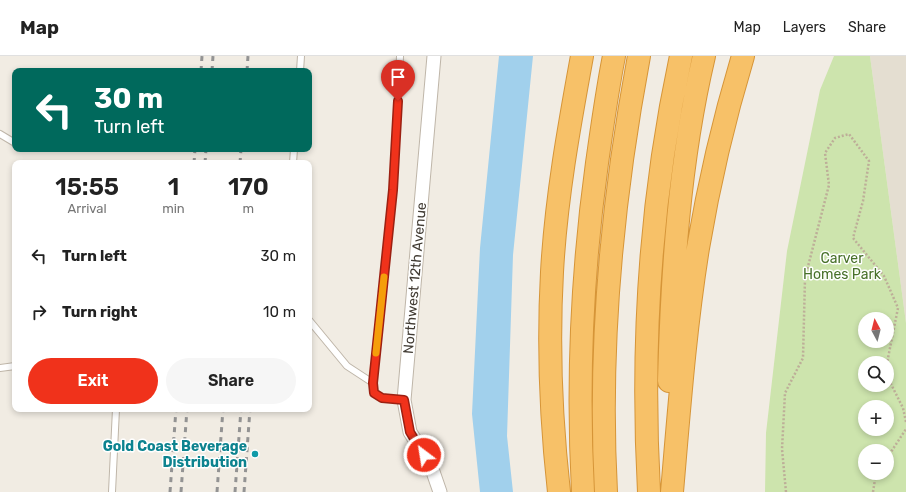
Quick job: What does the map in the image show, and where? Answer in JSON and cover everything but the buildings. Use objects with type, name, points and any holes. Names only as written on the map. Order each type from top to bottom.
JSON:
[{"type":"highway","points":[[568,142],[574,56]]},
{"type":"highway","points":[[559,492],[553,420],[551,302],[555,238],[568,142],[582,56]]},
{"type":"highway","points":[[583,492],[581,402],[584,290],[595,178],[614,56]]},
{"type":"highway","points":[[606,492],[605,370],[610,259],[622,149],[639,56]]},
{"type":"highway","points":[[649,492],[646,364],[652,258],[665,141],[681,56]]},
{"type":"highway","points":[[672,492],[669,386],[673,277],[684,169],[704,56]]},
{"type":"highway","points":[[672,492],[687,334],[698,249],[713,170],[743,56]]},
{"type":"street","name":"Northwest 12th Avenue","points":[[434,56],[404,400],[410,432],[430,466],[440,492]]},
{"type":"lane","points":[[300,68],[301,56]]},
{"type":"lane","points":[[400,56],[393,190],[373,383],[374,393],[382,398],[404,400]]},
{"type":"lane","points":[[0,134],[12,141]]},
{"type":"lane","points":[[312,324],[347,366],[373,383]]},
{"type":"lane","points":[[0,368],[12,366]]},
{"type":"lane","points":[[112,492],[116,412]]},
{"type":"path","points":[[786,492],[782,449],[785,393],[803,358],[805,278],[829,185],[825,153],[835,138],[849,134],[869,161],[863,201],[853,238],[884,276],[898,308],[888,356]]},
{"type":"path","points":[[894,390],[903,408],[906,422]]},
{"type":"path","points":[[894,447],[906,428]]},
{"type":"path","points":[[873,492],[875,480]]},
{"type":"shaded area","points":[[870,56],[906,56],[906,323]]},
{"type":"green space","name":"Carver Homes Park","points":[[834,56],[870,56],[906,323],[906,492],[765,492],[766,433],[787,251],[820,90]]},
{"type":"water","points":[[499,56],[533,56],[513,255],[507,436],[513,492],[480,492],[472,414],[480,248]]},
{"type":"railway","points":[[201,68],[202,56]]},
{"type":"railway","points":[[212,68],[213,56]]},
{"type":"railway","points":[[247,68],[248,56]]},
{"type":"railway","points":[[194,160],[195,152]]},
{"type":"railway","points":[[205,160],[206,152]]},
{"type":"railway","points":[[240,160],[241,152]]},
{"type":"railway","points":[[170,492],[176,412]]},
{"type":"railway","points":[[181,492],[187,412]]},
{"type":"railway","points":[[217,492],[223,412]]},
{"type":"railway","points":[[235,492],[241,412]]},
{"type":"railway","points":[[244,492],[250,412]]},
{"type":"slow traffic","points":[[376,353],[384,277]]},
{"type":"place","name":"Gold Coast Beverage Distribution","points":[[255,454]]},
{"type":"route","points":[[398,101],[393,190],[373,383],[374,393],[382,398],[404,400],[410,432],[424,455]]}]
